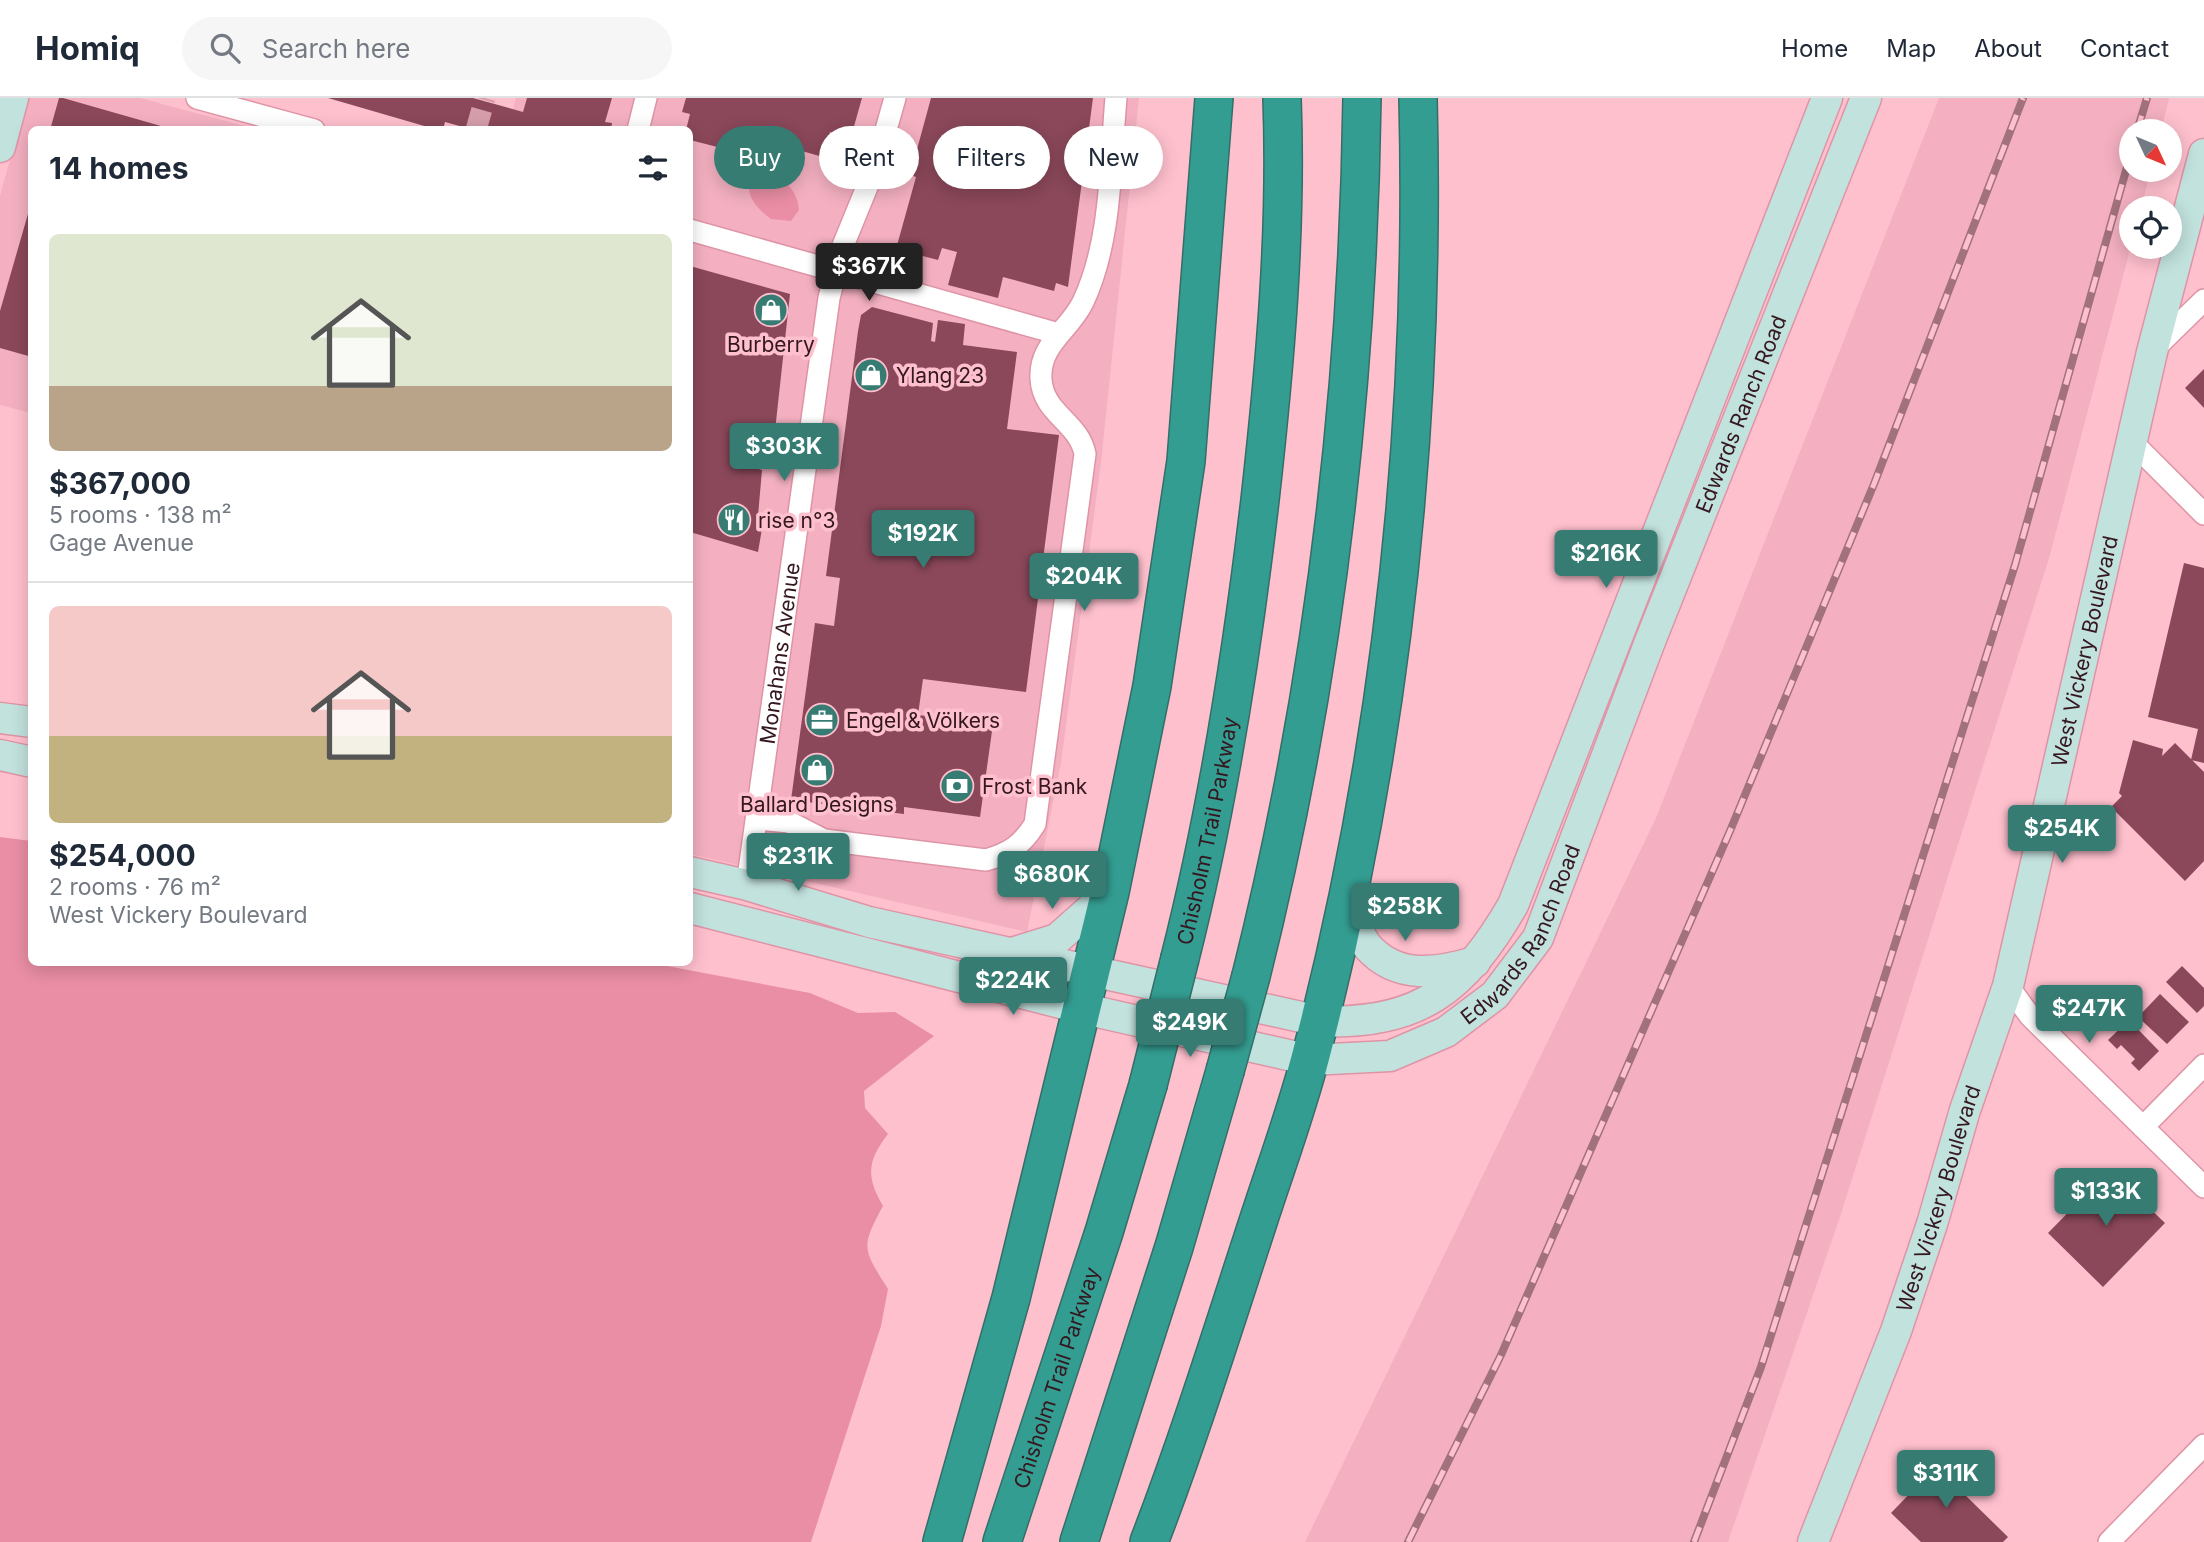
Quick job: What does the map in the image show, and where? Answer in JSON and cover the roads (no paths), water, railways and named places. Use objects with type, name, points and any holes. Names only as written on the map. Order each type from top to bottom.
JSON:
[{"type":"highway","points":[[942,1542],[1012,1298],[1110,892],[1152,686],[1181,507],[1214,98]]},
{"type":"highway","name":"Chisholm Trail Parkway","points":[[1002,1542],[1104,1232],[1148,1085],[1200,878],[1254,552],[1280,290],[1282,98]]},
{"type":"highway","points":[[1079,1542],[1174,1247],[1225,1071],[1251,976],[1285,831],[1330,562],[1352,341],[1362,98]]},
{"type":"highway","points":[[1149,1542],[1186,1441],[1310,1060],[1346,903],[1381,718],[1406,513],[1416,345],[1418,98]]},
{"type":"street","points":[[0,147],[13,98]]},
{"type":"street","points":[[197,98],[299,126]]},
{"type":"street","points":[[639,126],[646,98]]},
{"type":"street","name":"Monahans Avenue","points":[[747,885],[828,311],[836,272],[876,165],[895,98]]},
{"type":"street","points":[[757,819],[789,822],[824,840],[986,860],[1010,853],[1026,839],[1035,824],[1085,454],[1079,434],[1052,410],[1043,390],[1044,355],[1048,345],[1074,319],[1084,299],[1097,257],[1107,213],[1116,98]]},
{"type":"street","name":"Edwards Ranch Road","points":[[693,873],[747,885],[869,922],[1004,954],[1319,1021],[1348,1022],[1418,1007],[1454,985],[1489,947],[1513,905],[1827,98]]},
{"type":"street","name":"Edwards Ranch Road","points":[[693,909],[1080,1008],[1310,1060],[1390,1056],[1446,1032],[1496,995],[1538,938],[1649,644],[1866,98]]},
{"type":"street","name":"West Vickery Boulevard","points":[[1813,1542],[1896,1331],[1932,1224],[1965,1110],[2008,986],[2152,352],[2204,154]]},
{"type":"street","points":[[693,231],[1059,334]]},
{"type":"street","points":[[2152,352],[2204,300]]},
{"type":"street","points":[[2132,442],[2204,514]]},
{"type":"street","points":[[0,718],[28,722]]},
{"type":"street","points":[[0,755],[28,761]]},
{"type":"street","points":[[693,900],[729,902],[747,885]]},
{"type":"street","points":[[1004,954],[1042,946],[1057,939],[1110,892]]},
{"type":"street","points":[[1346,903],[1367,947],[1392,966],[1416,973],[1444,971],[1475,962]]},
{"type":"street","points":[[753,923],[760,915],[769,914],[813,923],[869,922]]},
{"type":"street","points":[[2008,986],[2031,1016],[2204,1187]]},
{"type":"street","points":[[2143,1127],[2204,1065]]},
{"type":"street","points":[[2109,1542],[2204,1445]]},
{"type":"tunnel","points":[[477,126],[485,98]]},
{"type":"railway","points":[[1408,1542],[1501,1355],[1730,831],[1874,484],[2023,98]]},
{"type":"railway","points":[[2141,119],[2147,98]]},
{"type":"railway","points":[[1694,1542],[1761,1367],[2015,565],[2123,182]]},
{"type":"place","name":"Burberry","points":[[771,310]]},
{"type":"place","name":"Ylang 23","points":[[871,375]]},
{"type":"place","name":"rise n°3","points":[[734,520]]},
{"type":"place","name":"Engel & Völkers","points":[[822,720]]},
{"type":"place","name":"Ballard Designs","points":[[817,770]]},
{"type":"place","name":"Frost Bank","points":[[957,786]]}]
